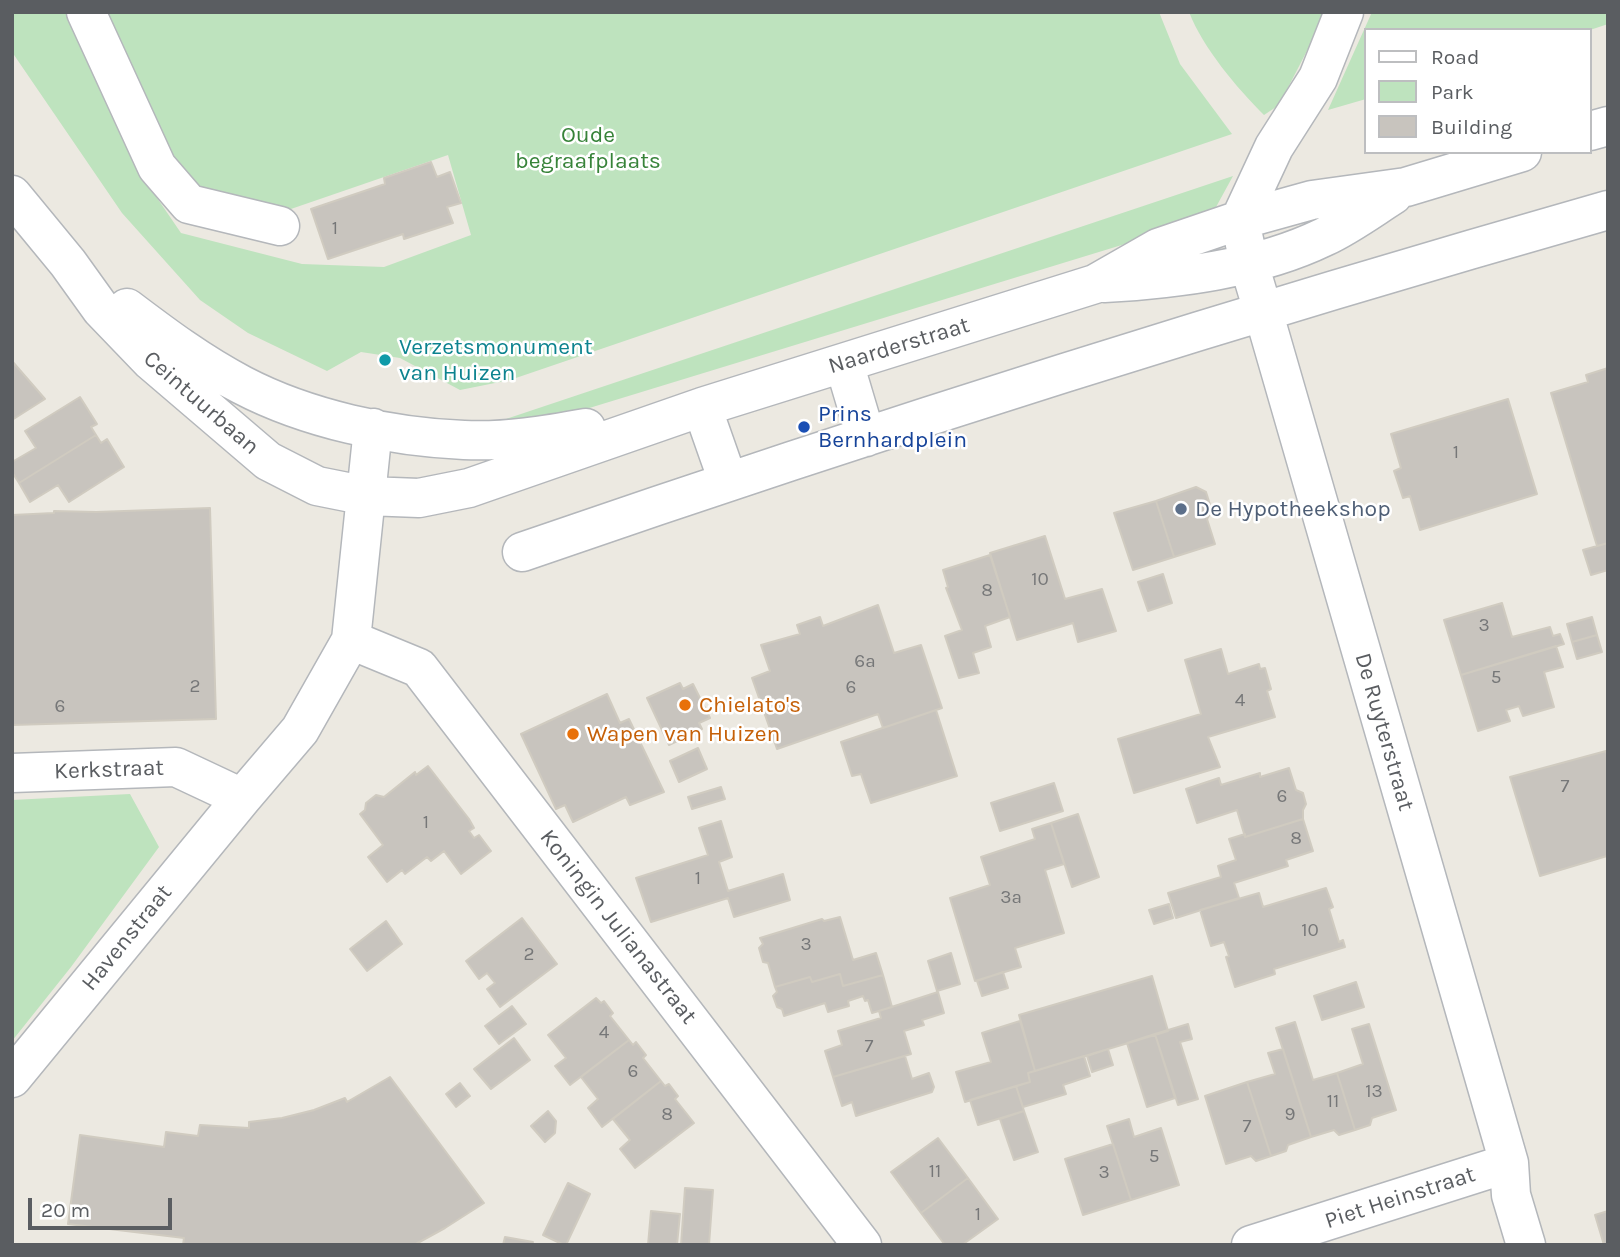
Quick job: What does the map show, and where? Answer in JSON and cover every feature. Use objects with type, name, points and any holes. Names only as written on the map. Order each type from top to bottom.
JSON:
[{"type":"street","points":[[86,12],[158,167],[189,204],[279,226]]},
{"type":"street","points":[[1240,220],[1273,146],[1318,78],[1344,12]]},
{"type":"street","name":"Naarderstraat","points":[[367,496],[419,498],[469,488],[702,407],[1095,284],[1158,248],[1240,220],[1312,200],[1406,187],[1515,154]]},
{"type":"street","name":"Naarderstraat","points":[[1095,284],[1159,280],[1249,264],[1324,237],[1406,187]]},
{"type":"street","name":"Ceintuurbaan","points":[[12,195],[68,263],[101,309],[151,361],[268,461],[317,486],[367,496]]},
{"type":"street","points":[[522,552],[866,437],[1263,312],[1608,209]]},
{"type":"street","name":"De Ruyterstraat","points":[[1240,220],[1249,264],[1509,1163],[1511,1195],[1526,1245]]},
{"type":"street","name":"Ceintuurbaan","points":[[68,263],[183,351],[244,386],[307,413],[373,428]]},
{"type":"street","points":[[844,363],[866,437]]},
{"type":"street","points":[[702,407],[728,481]]},
{"type":"street","name":"Naarderstraat","points":[[373,428],[403,434],[466,440],[539,436],[702,407]]},
{"type":"street","points":[[242,798],[300,730],[351,640],[373,428]]},
{"type":"street","name":"Koningin Julianastraat","points":[[351,640],[419,668],[862,1245]]},
{"type":"street","name":"Kerkstraat","points":[[12,773],[177,767],[242,798]]},
{"type":"street","name":"Havenstraat","points":[[12,1078],[242,798]]},
{"type":"street","name":"Piet Heinstraat","points":[[1251,1245],[1509,1163]]},
{"type":"green space","name":"Oude begraafplaats","points":[[12,12],[66,12],[140,173],[181,233],[302,264],[384,267],[471,235],[448,155],[288,210],[195,191],[169,156],[103,12],[1159,12],[1180,64],[1232,134],[510,380],[460,390],[400,358],[361,352],[327,371],[248,333],[200,300],[122,213],[12,52]]},
{"type":"green space","points":[[1189,12],[1327,12],[1279,105],[1264,115],[1222,67]]},
{"type":"green space","points":[[1372,12],[1608,12],[1608,24],[1592,29],[1365,28]]},
{"type":"green space","points":[[1364,30],[1364,100],[1328,110]]},
{"type":"green space","points":[[1233,176],[1210,218],[524,428],[494,423]]},
{"type":"green space","points":[[130,794],[159,847],[71,967],[12,1041],[12,800]]},
{"type":"building","points":[[431,162],[437,177],[450,172],[461,203],[447,207],[453,223],[404,239],[403,234],[328,259],[311,209],[385,184],[384,178]]},
{"type":"building","points":[[12,361],[45,399],[12,420]]},
{"type":"building","points":[[1608,368],[1608,543],[1597,546],[1551,393],[1588,382],[1586,375]]},
{"type":"building","points":[[80,397],[97,424],[91,427],[96,435],[19,483],[12,472],[12,462],[36,448],[25,431]]},
{"type":"building","points":[[1508,399],[1537,494],[1420,530],[1410,496],[1403,498],[1394,471],[1401,468],[1391,434]]},
{"type":"building","points":[[96,435],[101,443],[107,439],[124,467],[69,502],[58,485],[30,502],[19,483]]},
{"type":"building","points":[[1196,487],[1206,492],[1212,511],[1207,519],[1215,544],[1174,557],[1156,501]]},
{"type":"building","points":[[1156,501],[1174,557],[1133,570],[1114,513]]},
{"type":"building","points":[[210,508],[216,719],[12,725],[12,515],[54,511]]},
{"type":"building","points":[[1045,536],[1065,599],[1102,589],[1116,631],[1078,642],[1073,623],[1017,640],[990,553]]},
{"type":"building","points":[[1608,543],[1608,570],[1591,575],[1583,550]]},
{"type":"building","points":[[990,555],[1010,617],[985,626],[991,647],[973,653],[979,673],[959,678],[945,636],[962,630],[946,588],[948,587],[943,570]]},
{"type":"building","points":[[1163,574],[1172,603],[1148,611],[1138,582]]},
{"type":"building","points":[[1502,603],[1512,637],[1550,627],[1553,636],[1560,634],[1564,644],[1461,675],[1444,620]]},
{"type":"building","points":[[878,605],[894,653],[921,645],[942,708],[883,728],[878,714],[777,749],[752,678],[770,671],[761,645],[800,634],[797,625],[820,617],[823,626]]},
{"type":"building","points":[[1592,617],[1597,635],[1572,642],[1567,624]]},
{"type":"building","points":[[1597,635],[1602,652],[1577,659],[1572,642]]},
{"type":"building","points":[[1556,646],[1563,667],[1544,672],[1554,707],[1523,716],[1519,706],[1506,710],[1510,721],[1478,731],[1461,675]]},
{"type":"building","points":[[1221,649],[1228,674],[1259,664],[1260,669],[1265,668],[1271,689],[1267,691],[1275,717],[1208,737],[1220,767],[1134,793],[1118,739],[1201,714],[1185,660]]},
{"type":"building","points":[[680,683],[683,689],[693,684],[710,718],[699,723],[702,729],[669,745],[647,698]]},
{"type":"building","points":[[607,694],[620,723],[629,719],[664,792],[630,805],[626,797],[573,822],[565,805],[556,809],[521,734]]},
{"type":"building","points":[[936,710],[957,776],[871,803],[861,774],[852,776],[841,742]]},
{"type":"building","points":[[698,748],[707,769],[679,782],[670,761]]},
{"type":"building","points":[[1606,751],[1607,856],[1540,876],[1510,777]]},
{"type":"building","points":[[428,766],[469,819],[474,828],[469,831],[474,838],[479,835],[491,851],[461,874],[444,851],[431,861],[427,857],[405,874],[402,870],[387,882],[368,857],[383,845],[360,814],[365,810],[366,803],[376,795],[384,797],[415,772],[416,775]]},
{"type":"building","points":[[1289,768],[1296,790],[1303,793],[1306,804],[1303,819],[1245,837],[1237,810],[1197,823],[1186,789],[1219,778],[1221,785],[1260,773],[1260,777]]},
{"type":"building","points":[[1054,783],[1063,811],[1000,831],[991,803]]},
{"type":"building","points":[[721,787],[725,799],[692,809],[688,797]]},
{"type":"building","points":[[1078,814],[1099,877],[1072,887],[1051,823]]},
{"type":"building","points":[[1303,819],[1313,851],[1286,860],[1288,866],[1234,883],[1239,898],[1176,918],[1168,893],[1221,877],[1218,866],[1236,860],[1229,839],[1245,834],[1245,837]]},
{"type":"building","points":[[721,821],[732,857],[719,862],[728,891],[783,874],[790,900],[734,917],[728,898],[651,922],[636,878],[708,855],[699,828]]},
{"type":"building","points":[[1051,823],[1064,864],[1045,870],[1064,933],[1015,948],[1021,967],[975,981],[950,898],[990,885],[981,857],[1035,839],[1032,829]]},
{"type":"building","points":[[1326,888],[1333,907],[1329,909],[1339,942],[1343,940],[1345,947],[1274,969],[1275,974],[1235,987],[1224,942],[1211,946],[1200,910],[1259,893],[1263,907]]},
{"type":"building","points":[[1169,904],[1173,918],[1154,924],[1149,910]]},
{"type":"building","points":[[840,917],[853,960],[876,953],[883,975],[843,986],[840,974],[812,982],[810,977],[775,987],[768,963],[763,962],[759,948],[763,944],[760,938],[822,919],[824,921]]},
{"type":"building","points":[[522,918],[557,964],[500,1007],[487,989],[495,983],[487,973],[479,979],[466,961]]},
{"type":"building","points":[[386,921],[402,944],[367,971],[350,949]]},
{"type":"building","points":[[951,953],[960,984],[937,991],[928,961]]},
{"type":"building","points":[[1003,972],[1008,988],[982,996],[977,981]]},
{"type":"building","points":[[840,974],[843,986],[883,975],[892,1007],[872,1013],[868,1000],[865,1001],[863,996],[848,1001],[849,1006],[828,1012],[825,1003],[784,1016],[782,1009],[777,1007],[773,996],[777,992],[775,987],[810,977],[812,982]]},
{"type":"building","points":[[1152,976],[1168,1031],[1035,1071],[1019,1015]]},
{"type":"building","points":[[1356,982],[1364,1007],[1322,1020],[1314,996]]},
{"type":"building","points":[[938,992],[944,1013],[922,1020],[924,1025],[904,1031],[911,1054],[833,1077],[825,1051],[842,1045],[838,1031],[881,1018],[879,1011]]},
{"type":"building","points":[[596,998],[601,1003],[604,1001],[613,1013],[610,1016],[629,1040],[570,1085],[555,1066],[566,1058],[548,1035]]},
{"type":"building","points":[[512,1006],[526,1024],[499,1044],[485,1026]]},
{"type":"building","points":[[1020,1021],[1035,1071],[1028,1073],[1030,1082],[965,1102],[956,1072],[991,1062],[982,1033]]},
{"type":"building","points":[[1295,1022],[1313,1080],[1337,1073],[1355,1130],[1339,1135],[1334,1130],[1311,1137],[1276,1028]]},
{"type":"building","points":[[1188,1024],[1192,1039],[1180,1042],[1198,1099],[1178,1105],[1155,1034]]},
{"type":"building","points":[[1369,1024],[1396,1110],[1372,1118],[1370,1125],[1355,1130],[1337,1073],[1363,1064],[1352,1029]]},
{"type":"building","points":[[1155,1034],[1175,1098],[1147,1107],[1127,1043]]},
{"type":"building","points":[[514,1038],[530,1060],[491,1089],[474,1069]]},
{"type":"building","points":[[629,1040],[633,1045],[636,1042],[646,1055],[643,1058],[661,1081],[602,1127],[588,1108],[598,1099],[581,1077]]},
{"type":"building","points":[[1108,1049],[1113,1065],[1092,1072],[1087,1056]]},
{"type":"building","points":[[1283,1049],[1311,1137],[1288,1145],[1286,1151],[1271,1156],[1247,1082],[1275,1074],[1268,1053]]},
{"type":"building","points":[[905,1056],[912,1079],[929,1073],[934,1087],[932,1092],[856,1116],[852,1102],[842,1106],[833,1077]]},
{"type":"building","points":[[1084,1056],[1090,1076],[1063,1085],[1066,1094],[1023,1107],[1016,1086],[1030,1082],[1028,1073]]},
{"type":"building","points":[[390,1077],[484,1203],[414,1245],[183,1245],[184,1238],[68,1224],[80,1135],[164,1147],[166,1132],[198,1136],[200,1125],[249,1128],[249,1122],[314,1110],[345,1098],[347,1102]]},
{"type":"building","points":[[661,1081],[665,1086],[669,1084],[678,1096],[675,1099],[694,1123],[635,1168],[620,1149],[630,1140],[613,1119]]},
{"type":"building","points":[[1247,1082],[1271,1156],[1256,1161],[1251,1156],[1226,1164],[1205,1096]]},
{"type":"building","points":[[460,1083],[470,1096],[456,1107],[446,1094]]},
{"type":"building","points":[[1016,1086],[1024,1111],[978,1125],[970,1100]]},
{"type":"building","points":[[548,1111],[556,1121],[555,1133],[545,1142],[531,1126]]},
{"type":"building","points":[[1024,1111],[1038,1152],[1014,1160],[1000,1119]]},
{"type":"building","points":[[1129,1119],[1134,1137],[1161,1128],[1179,1185],[1131,1200],[1107,1126]]},
{"type":"building","points":[[938,1138],[968,1178],[921,1213],[891,1172]]},
{"type":"building","points":[[1113,1144],[1131,1200],[1083,1215],[1065,1159]]},
{"type":"building","points":[[968,1178],[998,1219],[962,1245],[945,1245],[921,1213]]},
{"type":"building","points":[[568,1183],[590,1194],[564,1245],[543,1235]]},
{"type":"building","points":[[685,1188],[713,1190],[709,1245],[681,1245]]},
{"type":"building","points":[[651,1211],[680,1214],[677,1245],[648,1245]]},
{"type":"building","points":[[1608,1211],[1608,1245],[1604,1245],[1595,1215]]},
{"type":"building","points":[[505,1237],[533,1242],[532,1245],[503,1245]]},
{"type":"place","name":"Verzetsmonument van Huizen","points":[[385,360]]},
{"type":"place","name":"Prins Bernhardplein","points":[[804,427]]},
{"type":"place","name":"De Hypotheekshop","points":[[1181,509]]},
{"type":"place","name":"Chielato's","points":[[685,705]]},
{"type":"place","name":"Wapen van Huizen","points":[[573,734]]}]
